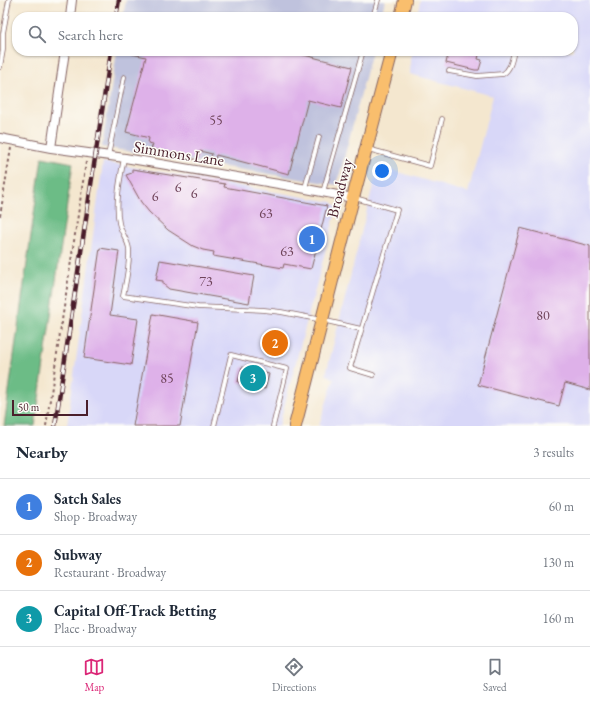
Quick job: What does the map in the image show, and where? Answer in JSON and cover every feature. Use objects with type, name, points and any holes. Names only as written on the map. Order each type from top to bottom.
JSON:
[{"type":"main road","points":[[402,12],[405,0]]},
{"type":"main road","name":"Broadway","points":[[295,426],[391,56]]},
{"type":"street","points":[[71,12],[72,0]]},
{"type":"street","points":[[51,148],[64,56]]},
{"type":"street","name":"Simmons Lane","points":[[0,138],[51,148],[125,158],[305,188],[353,198]]},
{"type":"lane","points":[[0,67],[10,0]]},
{"type":"lane","points":[[374,12],[378,0]]},
{"type":"lane","points":[[323,192],[362,56]]},
{"type":"lane","points":[[449,71],[477,76],[503,74],[509,68],[513,56]]},
{"type":"lane","points":[[108,156],[124,77]]},
{"type":"lane","points":[[366,148],[430,166],[442,119]]},
{"type":"lane","points":[[305,188],[319,136]]},
{"type":"lane","points":[[125,158],[119,185],[118,204],[119,224],[129,248],[129,259],[123,296],[198,308],[281,312],[361,329]]},
{"type":"lane","points":[[353,198],[397,210],[350,368],[373,375]]},
{"type":"lane","points":[[214,426],[231,355],[287,370],[273,426]]},
{"type":"path","points":[[0,216],[12,141]]},
{"type":"path","points":[[46,426],[88,153]]},
{"type":"shaded area","points":[[126,0],[385,0],[382,12],[124,12]]},
{"type":"shaded area","points":[[420,0],[590,0],[590,426],[319,426],[334,379],[326,374],[378,166],[468,193],[493,96],[410,74],[411,56],[578,56],[578,12],[418,12]]},
{"type":"shaded area","points":[[116,56],[371,56],[337,185],[102,147]]},
{"type":"shaded area","points":[[103,162],[332,202],[337,207],[279,426],[67,426]]},
{"type":"green space","points":[[42,157],[73,163],[35,426],[4,426]]},
{"type":"building","points":[[141,56],[308,56],[352,67],[341,108],[308,100],[289,174],[216,155],[215,159],[211,157],[212,154],[200,151],[197,160],[151,149],[153,144],[148,143],[149,138],[126,132],[146,57]]},
{"type":"building","points":[[448,56],[479,56],[478,59],[482,60],[479,70],[446,63]]},
{"type":"building","points":[[132,169],[225,184],[224,187],[327,206],[311,269],[284,264],[283,268],[213,256],[214,252],[193,246],[168,230],[141,202],[126,175],[132,173]]},
{"type":"building","points":[[520,228],[590,246],[590,390],[565,383],[559,406],[478,385]]},
{"type":"building","points":[[100,248],[119,251],[110,315],[138,319],[131,365],[84,358]]},
{"type":"building","points":[[160,260],[254,276],[249,303],[169,289],[163,284],[163,281],[156,280]]},
{"type":"building","points":[[153,314],[198,322],[180,426],[133,426]]},
{"type":"building","points":[[272,332],[284,336],[279,353],[267,350]]},
{"type":"building","points":[[242,367],[269,374],[265,389],[238,382]]},
{"type":"railway","points":[[117,12],[119,0]]},
{"type":"railway","points":[[55,426],[110,56]]},
{"type":"place","name":"Satch Sales","points":[[312,239]]},
{"type":"place","name":"Subway","points":[[275,343]]},
{"type":"place","name":"Capital Off-Track Betting","points":[[253,378]]}]
